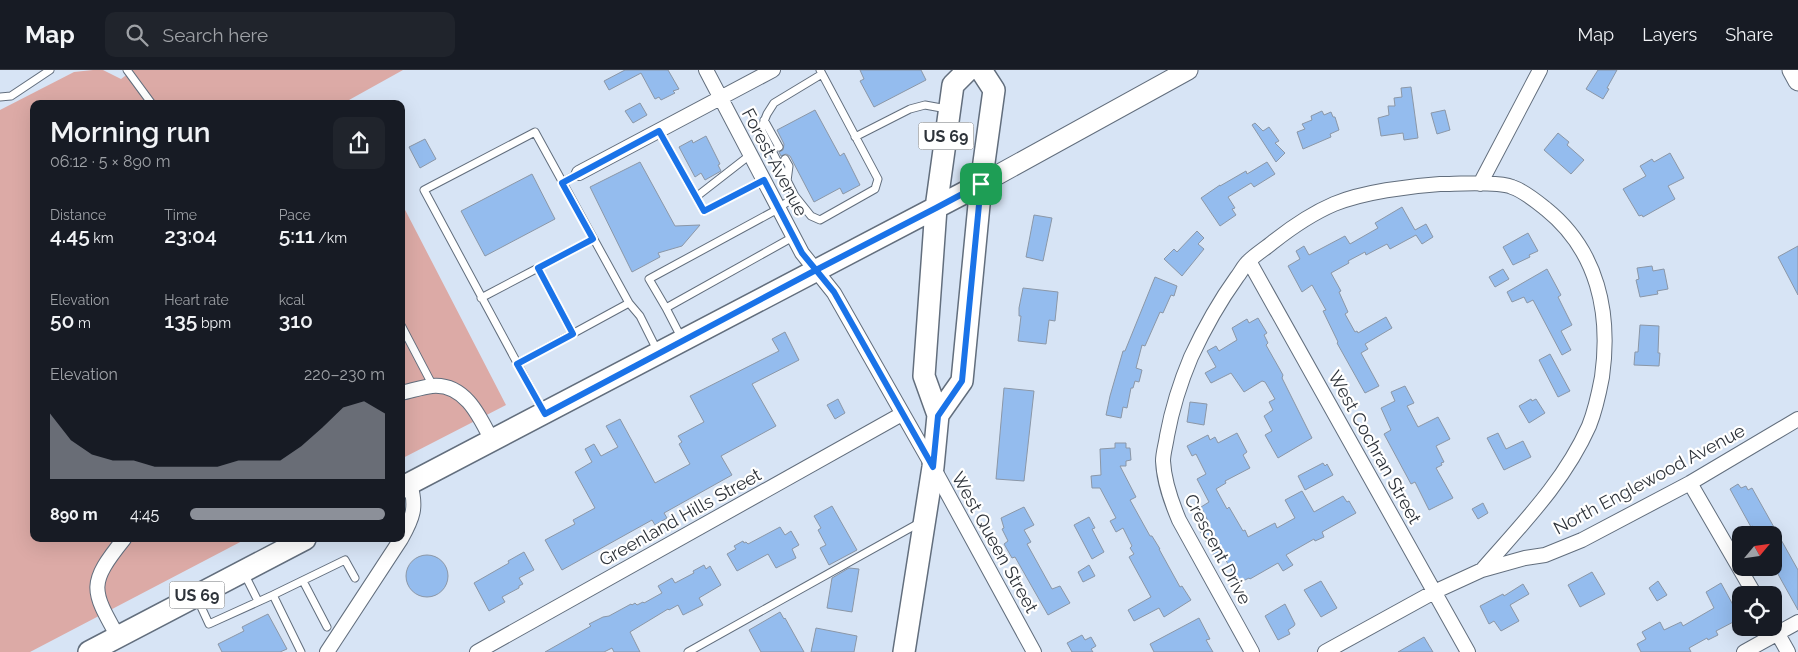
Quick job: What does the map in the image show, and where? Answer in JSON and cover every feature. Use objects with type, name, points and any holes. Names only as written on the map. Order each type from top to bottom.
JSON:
[{"type":"main road","name":"US 69","points":[[936,208],[953,85],[968,70]]},
{"type":"main road","name":"US 69","points":[[981,70],[994,90],[981,184]]},
{"type":"main road","points":[[406,486],[981,184]]},
{"type":"main road","points":[[938,416],[962,381],[981,184]]},
{"type":"main road","points":[[903,651],[933,467],[938,416],[924,376],[936,208]]},
{"type":"main road","name":"US 69","points":[[90,652],[299,542]]},
{"type":"street","name":"Forest Avenue","points":[[706,70],[793,237],[802,253],[816,270]]},
{"type":"street","points":[[579,173],[773,70]]},
{"type":"street","points":[[981,184],[1188,70]]},
{"type":"street","points":[[1480,184],[1540,70]]},
{"type":"street","points":[[1792,70],[1798,81]]},
{"type":"street","name":"Crescent Drive","points":[[1252,652],[1171,502],[1163,458],[1171,416],[1184,374],[1201,335],[1222,297],[1249,261],[1293,227],[1335,204],[1377,192],[1421,185],[1480,184],[1511,186],[1535,200],[1556,218],[1574,238],[1589,262],[1599,288],[1604,325],[1604,358],[1600,391],[1590,423],[1576,453],[1558,481],[1482,570]]},
{"type":"street","name":"West Cochran Street","points":[[1249,261],[1468,652]]},
{"type":"street","name":"West Queen Street","points":[[816,270],[834,292],[933,467],[1034,652]]},
{"type":"street","points":[[405,392],[433,386],[448,388],[466,398],[478,413],[492,441]]},
{"type":"street","name":"Greenland Hills Street","points":[[477,652],[902,414]]},
{"type":"street","name":"North Englewood Avenue","points":[[1325,652],[1434,592],[1482,570],[1517,560],[1545,555],[1582,540],[1690,483],[1798,419]]},
{"type":"street","points":[[1690,483],[1750,586]]},
{"type":"street","points":[[405,530],[414,510],[415,499],[406,486]]},
{"type":"street","points":[[118,637],[100,604],[96,586],[98,578],[111,555],[122,542]]},
{"type":"street","points":[[327,652],[399,542]]},
{"type":"street","points":[[1782,628],[1798,622]]},
{"type":"street","points":[[1744,652],[1767,636]]},
{"type":"street","points":[[1779,636],[1788,652]]},
{"type":"lane","points":[[0,97],[11,96],[50,70]]},
{"type":"lane","points":[[127,70],[149,100]]},
{"type":"lane","points":[[821,72],[878,179],[875,188],[820,220],[811,216],[795,196],[761,129],[774,103],[821,72]]},
{"type":"lane","points":[[855,137],[910,109],[925,105],[950,110]]},
{"type":"lane","points":[[764,120],[779,148]]},
{"type":"lane","points":[[659,131],[704,211],[764,180]]},
{"type":"lane","points":[[545,414],[424,190],[535,132],[629,303],[640,316],[658,353]]},
{"type":"lane","points":[[696,197],[750,155]]},
{"type":"lane","points":[[785,159],[789,166],[787,181]]},
{"type":"lane","points":[[562,183],[579,173]]},
{"type":"lane","points":[[683,340],[649,279],[778,209],[795,196]]},
{"type":"lane","points":[[666,308],[793,237]]},
{"type":"lane","points":[[482,298],[593,239]]},
{"type":"lane","points":[[538,268],[573,334]]},
{"type":"lane","points":[[517,364],[629,303]]},
{"type":"lane","points":[[405,333],[433,386]]},
{"type":"lane","points":[[688,652],[925,520]]},
{"type":"lane","points":[[196,596],[209,624],[345,560],[355,578]]},
{"type":"lane","points":[[243,572],[258,601]]},
{"type":"lane","points":[[303,580],[327,627]]},
{"type":"lane","points":[[273,595],[301,652]]},
{"type":"shaded area","points":[[103,70],[121,79],[133,70],[403,70],[349,100],[30,100],[30,542],[240,542],[30,652],[0,652],[0,110],[74,72]]},
{"type":"shaded area","points":[[405,210],[506,405],[405,457]]},
{"type":"building","points":[[625,70],[668,70],[679,89],[661,100],[659,97],[655,99],[641,73],[609,90],[604,81]]},
{"type":"building","points":[[860,70],[921,70],[926,80],[874,107],[860,81],[864,79]]},
{"type":"building","points":[[1598,70],[1617,70],[1603,99],[1586,89]]},
{"type":"building","points":[[1411,87],[1418,138],[1404,140],[1403,133],[1381,136],[1378,118],[1389,115],[1388,106],[1395,106],[1394,98],[1402,97],[1401,88]]},
{"type":"building","points":[[640,103],[647,115],[633,123],[625,111]]},
{"type":"building","points":[[815,110],[840,156],[844,153],[860,185],[843,194],[840,188],[814,202],[790,156],[786,154],[781,156],[779,152],[783,150],[784,144],[777,130]]},
{"type":"building","points":[[1445,110],[1450,130],[1437,134],[1431,113]]},
{"type":"building","points":[[1322,111],[1324,115],[1331,112],[1333,117],[1335,117],[1339,130],[1330,134],[1331,137],[1303,149],[1297,132],[1305,129],[1302,124],[1312,120],[1311,116]]},
{"type":"building","points":[[1255,123],[1263,131],[1269,127],[1279,141],[1275,143],[1285,153],[1276,162],[1252,125]]},
{"type":"building","points":[[1558,133],[1569,142],[1567,145],[1584,160],[1571,174],[1544,150]]},
{"type":"building","points":[[706,136],[720,164],[718,165],[721,171],[705,180],[701,173],[695,177],[679,147],[692,140],[693,143]]},
{"type":"building","points":[[425,139],[436,159],[420,168],[409,147]]},
{"type":"building","points":[[1670,153],[1684,178],[1668,186],[1675,199],[1643,217],[1642,215],[1639,216],[1623,189],[1646,176],[1640,166],[1652,159],[1654,162]]},
{"type":"building","points":[[640,162],[675,226],[700,225],[682,246],[658,253],[660,257],[632,272],[590,187]]},
{"type":"building","points":[[1267,162],[1275,174],[1254,187],[1251,183],[1228,197],[1235,208],[1232,209],[1236,215],[1220,226],[1201,198],[1220,185],[1246,171],[1247,174]]},
{"type":"building","points":[[532,174],[555,219],[485,256],[461,211]]},
{"type":"building","points":[[1402,207],[1415,230],[1426,224],[1433,237],[1422,244],[1416,235],[1390,249],[1387,244],[1366,255],[1365,252],[1331,273],[1341,291],[1339,292],[1348,312],[1345,314],[1355,332],[1357,331],[1358,333],[1386,317],[1392,328],[1365,344],[1368,349],[1361,353],[1379,386],[1365,393],[1337,343],[1323,311],[1326,310],[1312,285],[1302,292],[1288,266],[1300,259],[1296,251],[1304,246],[1309,255],[1345,236],[1350,244],[1378,228],[1375,223]]},
{"type":"building","points":[[1034,215],[1052,218],[1043,261],[1026,257]]},
{"type":"building","points":[[1197,231],[1204,238],[1198,244],[1204,249],[1182,276],[1164,259],[1174,249],[1177,252]]},
{"type":"building","points":[[1528,233],[1538,251],[1513,265],[1503,247]]},
{"type":"building","points":[[1798,246],[1798,295],[1778,257]]},
{"type":"building","points":[[1652,266],[1653,271],[1664,269],[1668,289],[1657,291],[1658,294],[1640,297],[1636,280],[1639,279],[1637,268]]},
{"type":"building","points":[[1503,269],[1509,279],[1495,287],[1489,277]]},
{"type":"building","points":[[1547,269],[1561,295],[1558,297],[1572,325],[1561,331],[1571,350],[1562,355],[1533,300],[1527,303],[1524,297],[1512,302],[1507,292]]},
{"type":"building","points":[[1155,277],[1177,286],[1174,296],[1171,295],[1163,313],[1160,312],[1145,346],[1142,345],[1136,368],[1142,370],[1139,382],[1135,381],[1133,388],[1131,388],[1127,408],[1123,407],[1121,418],[1106,415],[1123,351],[1125,351]]},
{"type":"building","points":[[1023,288],[1058,292],[1055,321],[1049,320],[1046,344],[1018,341],[1021,316],[1019,316],[1019,308]]},
{"type":"building","points":[[1258,318],[1267,333],[1264,335],[1268,343],[1266,345],[1283,375],[1282,378],[1312,438],[1278,458],[1265,435],[1272,431],[1264,416],[1273,410],[1269,402],[1275,399],[1265,382],[1262,381],[1244,392],[1231,373],[1211,383],[1205,373],[1216,367],[1207,351],[1216,346],[1219,351],[1237,340],[1232,328],[1247,319],[1249,323]]},
{"type":"building","points":[[1640,325],[1659,326],[1659,366],[1634,365],[1635,352],[1638,352]]},
{"type":"building","points":[[785,332],[799,360],[752,384],[776,426],[721,456],[732,475],[664,513],[667,518],[655,525],[652,520],[562,570],[545,540],[575,524],[573,520],[595,508],[575,472],[592,462],[585,449],[594,444],[601,456],[618,447],[606,426],[620,419],[655,483],[690,464],[679,444],[682,442],[678,436],[704,422],[690,396],[779,351],[772,339]]},
{"type":"building","points":[[1550,354],[1570,391],[1558,397],[1539,360]]},
{"type":"building","points":[[1405,386],[1414,403],[1407,406],[1418,427],[1438,417],[1450,439],[1436,446],[1444,462],[1436,468],[1453,498],[1429,510],[1415,482],[1411,484],[1384,434],[1391,430],[1381,408],[1395,401],[1391,392]]},
{"type":"building","points":[[1004,388],[1034,391],[1024,481],[996,479]]},
{"type":"building","points":[[838,399],[845,413],[835,419],[827,405]]},
{"type":"building","points":[[1531,399],[1532,401],[1536,399],[1545,413],[1529,423],[1519,406]]},
{"type":"building","points":[[1190,402],[1207,404],[1204,425],[1187,422]]},
{"type":"building","points":[[1237,433],[1247,452],[1243,455],[1250,468],[1225,481],[1226,483],[1216,489],[1227,509],[1229,507],[1248,537],[1275,523],[1277,528],[1295,518],[1285,500],[1302,491],[1314,512],[1343,496],[1347,502],[1349,501],[1356,513],[1322,532],[1324,537],[1315,541],[1314,539],[1286,555],[1293,565],[1283,571],[1278,563],[1239,583],[1224,557],[1217,561],[1199,529],[1209,523],[1201,507],[1209,502],[1197,479],[1206,474],[1196,454],[1192,456],[1187,446],[1208,435],[1210,440],[1215,437],[1218,443]]},
{"type":"building","points":[[1498,433],[1506,449],[1523,441],[1531,457],[1504,470],[1487,438]]},
{"type":"building","points":[[1115,443],[1126,443],[1126,448],[1130,448],[1131,460],[1126,461],[1126,466],[1120,466],[1136,497],[1130,500],[1150,536],[1152,536],[1160,549],[1180,587],[1182,586],[1191,600],[1164,617],[1159,608],[1134,621],[1128,610],[1151,597],[1129,557],[1134,554],[1123,528],[1116,532],[1110,521],[1116,518],[1100,488],[1092,488],[1091,476],[1101,475],[1100,449],[1115,448]]},
{"type":"building","points":[[1323,463],[1325,466],[1327,464],[1333,475],[1305,490],[1298,476]]},
{"type":"building","points":[[1738,484],[1741,488],[1746,486],[1748,490],[1752,488],[1773,526],[1750,526],[1730,489]]},
{"type":"building","points":[[1483,503],[1488,513],[1478,519],[1472,509]]},
{"type":"building","points":[[832,506],[857,550],[829,565],[820,548],[826,545],[818,530],[821,528],[814,516]]},
{"type":"building","points":[[1024,507],[1034,525],[1024,530],[1031,542],[1027,544],[1052,589],[1060,586],[1070,603],[1048,615],[1015,557],[1012,558],[1004,544],[1008,541],[1002,529],[1004,528],[1001,518]]},
{"type":"building","points":[[1089,517],[1095,528],[1092,529],[1104,552],[1092,559],[1074,525]]},
{"type":"building","points":[[780,527],[785,535],[791,531],[799,545],[792,549],[796,558],[776,568],[768,554],[737,571],[727,554],[736,549],[734,546],[743,541],[748,544]]},
{"type":"building","points":[[1782,541],[1798,570],[1798,610],[1779,576],[1782,576]]},
{"type":"building","points":[[524,552],[534,570],[519,578],[523,584],[502,597],[505,602],[489,611],[474,583]]},
{"type":"building","points":[[423,555],[431,555],[442,561],[448,576],[442,591],[431,597],[423,597],[412,591],[406,580],[406,572],[412,561]]},
{"type":"building","points":[[704,565],[706,569],[710,566],[721,585],[699,598],[703,605],[683,615],[678,605],[630,632],[640,652],[614,652],[612,648],[604,652],[545,652],[591,626],[589,624],[603,617],[609,616],[631,604],[644,603],[662,593],[658,586],[672,578],[675,583],[694,573],[693,571]]},
{"type":"building","points":[[1089,565],[1095,576],[1083,582],[1078,572]]},
{"type":"building","points":[[849,568],[859,569],[852,612],[827,608],[832,578]]},
{"type":"building","points":[[1592,572],[1605,594],[1580,607],[1568,585]]},
{"type":"building","points":[[1321,581],[1337,608],[1321,617],[1304,590]]},
{"type":"building","points":[[1658,581],[1667,595],[1657,601],[1649,588]]},
{"type":"building","points":[[1721,583],[1732,603],[1732,623],[1716,631],[1718,635],[1708,640],[1707,638],[1689,648],[1691,652],[1641,652],[1637,644],[1646,639],[1642,632],[1660,622],[1664,630],[1681,622],[1683,626],[1714,608],[1706,592]]},
{"type":"building","points":[[1523,584],[1529,594],[1510,605],[1519,621],[1501,631],[1494,621],[1489,624],[1480,606],[1503,594],[1504,596]]},
{"type":"building","points":[[1285,604],[1295,624],[1288,630],[1290,634],[1278,640],[1265,616]]},
{"type":"building","points":[[780,612],[804,652],[761,652],[749,630]]},
{"type":"building","points":[[268,614],[287,649],[280,652],[222,652],[218,644],[244,631],[242,627]]},
{"type":"building","points":[[1199,618],[1210,639],[1206,640],[1213,652],[1154,652],[1150,644]]},
{"type":"building","points":[[816,628],[857,636],[854,652],[811,652]]},
{"type":"building","points":[[1082,635],[1085,640],[1091,637],[1096,646],[1091,649],[1093,652],[1072,652],[1067,643]]},
{"type":"building","points":[[1424,637],[1433,652],[1398,652]]},
{"type":"route","points":[[981,184],[816,270],[802,253],[764,180],[704,211],[659,131],[562,183],[593,239],[538,268],[573,334],[517,364],[545,414],[816,270],[834,292],[933,467],[938,416],[962,381],[981,184]]}]
